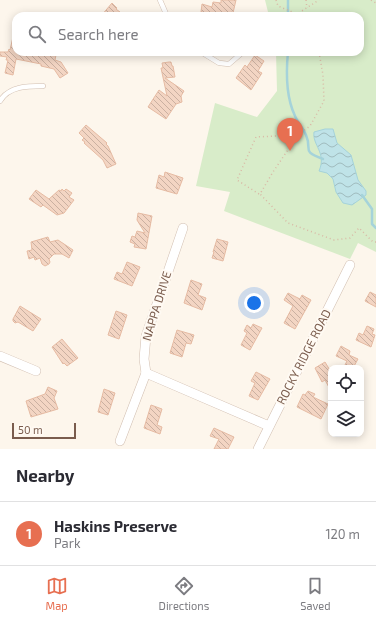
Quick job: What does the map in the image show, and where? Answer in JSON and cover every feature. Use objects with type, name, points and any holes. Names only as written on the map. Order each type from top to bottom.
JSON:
[{"type":"street","name":"NAPPA DRIVE","points":[[146,373],[144,359],[146,336],[183,228]]},
{"type":"street","name":"ROCKY RIDGE ROAD","points":[[258,449],[350,265]]},
{"type":"street","points":[[0,356],[36,371]]},
{"type":"street","points":[[120,441],[146,373],[269,426]]},
{"type":"lane","points":[[160,0],[165,12]]},
{"type":"lane","points":[[208,56],[219,62],[229,64],[238,56]]},
{"type":"lane","points":[[0,101],[3,95],[22,87],[43,86]]},
{"type":"path","points":[[276,0],[278,6],[293,12]]},
{"type":"path","points":[[306,0],[307,8]]},
{"type":"path","points":[[301,12],[319,0]]},
{"type":"path","points":[[371,0],[376,3]]},
{"type":"path","points":[[260,194],[298,136],[310,126],[324,101],[323,75],[320,56]]},
{"type":"path","points":[[298,136],[256,137],[237,180],[260,194],[288,223],[334,240],[350,238],[359,228],[373,242],[376,242]]},
{"type":"green space","points":[[265,0],[376,0],[376,252],[358,243],[350,259],[224,211],[230,192],[196,186],[215,103],[257,117],[277,91],[276,56],[364,56],[364,12],[268,12]]},
{"type":"water","points":[[325,129],[333,129],[337,143],[351,155],[358,180],[366,191],[366,195],[352,205],[343,203],[336,192],[333,179],[327,173],[319,171],[321,159],[315,141],[314,132]]},
{"type":"building","points":[[221,0],[236,0],[233,12],[201,12],[202,4],[212,7],[213,2],[221,3]]},
{"type":"building","points":[[112,3],[120,12],[104,12]]},
{"type":"building","points":[[12,41],[12,56],[56,56],[55,60],[61,62],[68,73],[60,78],[54,69],[41,66],[41,64],[16,59],[13,75],[5,73],[8,60],[6,60],[7,57],[0,56],[0,52],[8,52],[9,49],[10,50]]},
{"type":"building","points":[[254,56],[264,61],[258,71],[262,73],[251,90],[236,78],[245,65],[247,67]]},
{"type":"building","points":[[171,62],[175,77],[165,78],[184,91],[181,96],[182,102],[176,104],[166,119],[148,107],[159,90],[167,96],[161,68],[163,68],[162,63]]},
{"type":"building","points":[[86,125],[107,143],[106,144],[116,164],[107,168],[103,160],[84,143],[85,142],[82,140],[84,138],[79,133]]},
{"type":"building","points":[[165,172],[183,178],[177,194],[156,188],[159,175],[164,177]]},
{"type":"building","points":[[62,189],[64,191],[66,189],[72,193],[69,197],[74,200],[64,213],[57,215],[43,205],[41,207],[29,199],[36,190],[49,199]]},
{"type":"building","points":[[138,213],[152,216],[146,249],[134,247],[135,244],[130,242],[132,236],[135,237],[137,231],[145,233],[137,220]]},
{"type":"building","points":[[48,237],[50,242],[58,240],[73,250],[69,258],[62,254],[54,254],[49,259],[49,264],[45,266],[42,264],[40,258],[35,260],[34,257],[29,259],[27,251],[32,250],[31,242]]},
{"type":"building","points":[[217,239],[228,242],[223,261],[212,258]]},
{"type":"building","points":[[127,262],[140,267],[132,286],[114,279],[117,272],[122,274]]},
{"type":"building","points":[[191,280],[202,284],[198,295],[206,298],[202,310],[184,303]]},
{"type":"building","points":[[370,292],[376,295],[376,307],[365,301]]},
{"type":"building","points":[[288,293],[300,299],[302,295],[311,300],[295,329],[284,323],[293,306],[284,300]]},
{"type":"building","points":[[20,306],[41,319],[33,331],[18,322],[15,323],[13,321]]},
{"type":"building","points":[[116,311],[127,315],[119,339],[108,335]]},
{"type":"building","points":[[253,324],[262,328],[250,350],[241,345],[247,333],[244,331],[247,325],[251,328]]},
{"type":"building","points":[[367,326],[374,329],[372,334],[375,335],[371,347],[356,340],[359,333],[363,335]]},
{"type":"building","points":[[177,330],[194,335],[191,344],[186,343],[182,357],[170,353]]},
{"type":"building","points":[[62,339],[78,358],[67,366],[64,363],[63,364],[52,347]]},
{"type":"building","points":[[341,346],[350,351],[349,355],[358,359],[355,365],[345,365],[347,361],[336,356]]},
{"type":"building","points":[[325,362],[328,367],[328,386],[325,380],[322,382],[315,368]]},
{"type":"building","points":[[256,372],[270,379],[258,400],[249,396],[255,383],[251,381]]},
{"type":"building","points":[[48,387],[57,391],[54,398],[58,409],[31,417],[26,401],[45,394]]},
{"type":"building","points":[[104,389],[115,393],[108,415],[98,412]]},
{"type":"building","points":[[308,391],[315,394],[313,397],[328,404],[321,419],[297,407],[303,394],[305,395]]},
{"type":"building","points":[[151,405],[162,409],[157,425],[162,427],[160,434],[144,428]]},
{"type":"building","points":[[214,428],[234,437],[228,449],[214,449],[219,439],[210,436]]},
{"type":"waterway","points":[[288,0],[288,12]]},
{"type":"waterway","points":[[288,56],[287,84],[292,109],[308,140],[309,152],[323,159]]},
{"type":"waterway","points":[[362,195],[372,209],[372,224],[376,228]]},
{"type":"place","name":"Haskins Preserve","points":[[290,151]]}]
